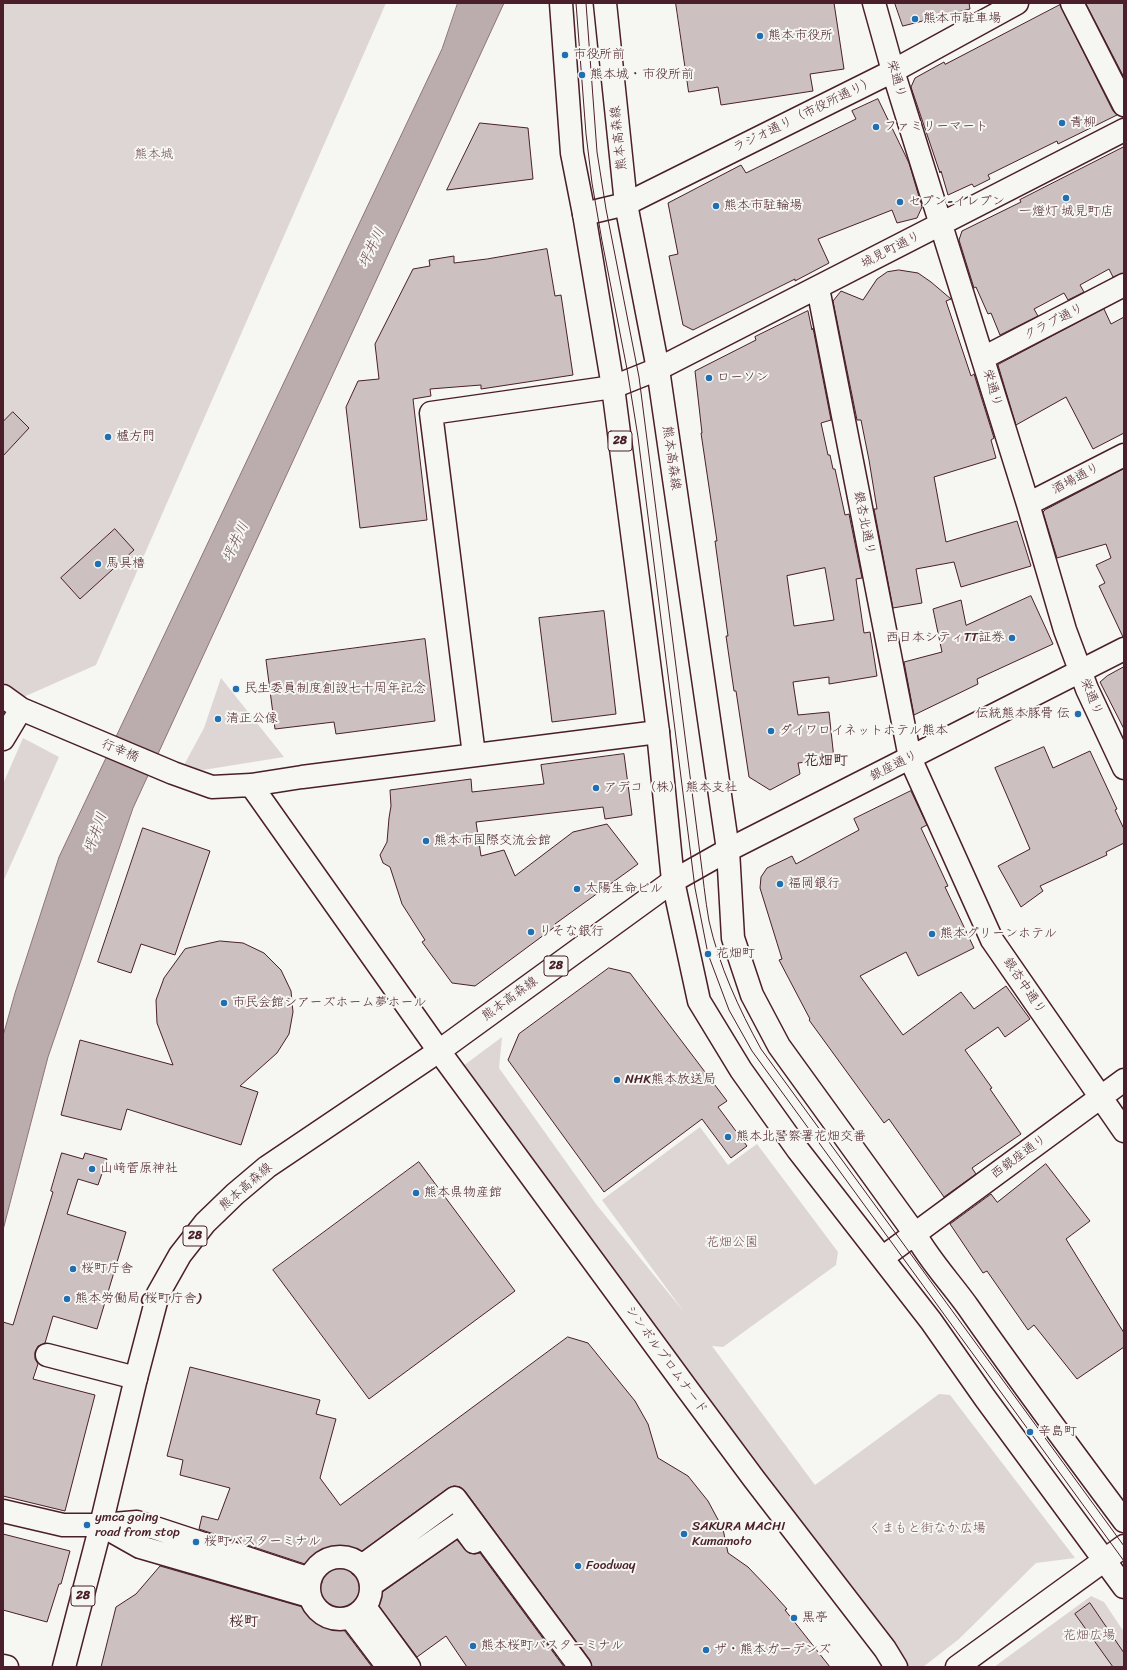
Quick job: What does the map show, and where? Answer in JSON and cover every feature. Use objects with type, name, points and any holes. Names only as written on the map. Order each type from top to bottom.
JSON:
[{"type":"street","name":"28","points":[[561,3],[572,154],[584,214],[613,387],[658,732],[673,881]]},
{"type":"street","name":"熊本高森線","points":[[64,1667],[158,1294],[180,1255],[205,1223],[235,1194],[267,1167],[439,1050],[673,881],[728,850],[658,370],[626,204],[605,3]]},
{"type":"street","name":"栄通り","points":[[874,3],[893,71],[942,224],[1066,630],[1087,689],[1124,768]]},
{"type":"street","name":"ラジオ通り（市役所通り）","points":[[584,214],[626,204],[893,71],[1017,3]]},
{"type":"street","points":[[1072,3],[1124,105]]},
{"type":"street","name":"城見町通り","points":[[474,755],[431,413],[613,387],[658,370],[1124,130]]},
{"type":"street","name":"クラブ通り","points":[[983,358],[1124,285]]},
{"type":"street","name":"銀杏北通り","points":[[818,288],[910,758]]},
{"type":"street","name":"酒場通り","points":[[1028,504],[1124,454]]},
{"type":"street","name":"銀座通り","points":[[728,850],[1124,649]]},
{"type":"street","name":"行幸橋","points":[[3,696],[20,709],[172,773],[212,787],[251,785],[302,777],[658,732]]},
{"type":"street","points":[[3,739],[20,709]]},
{"type":"street","name":"銀杏中通り","points":[[910,758],[992,940],[1124,1131]]},
{"type":"street","name":"シンボルプロムナード","points":[[251,785],[439,1050],[749,1473],[885,1649],[896,1667]]},
{"type":"street","points":[[728,850],[733,938],[752,995],[779,1046],[915,1234],[922,1248],[962,1298],[1016,1376],[1124,1521]]},
{"type":"street","points":[[673,881],[699,1001],[742,1070],[798,1150],[931,1321],[1124,1586]]},
{"type":"street","name":"西銀座通り","points":[[882,1258],[1124,1080]]},
{"type":"street","points":[[47,1355],[136,1378]]},
{"type":"street","points":[[366,1575],[455,1498],[580,1667]]},
{"type":"street","points":[[3,1511],[63,1525],[101,1525],[137,1522],[310,1588]]},
{"type":"street","points":[[366,1575],[460,1522],[565,1667]]},
{"type":"street","points":[[957,1667],[1124,1546]]},
{"type":"street","points":[[343,1557],[353,1560],[366,1575],[371,1593],[358,1612],[341,1620],[326,1616],[314,1606],[310,1588],[315,1570],[322,1562],[332,1558],[343,1557]]},
{"type":"street","points":[[358,1612],[388,1667]]},
{"type":"street","points":[[358,1612],[409,1667]]},
{"type":"street","points":[[3,1666],[7,1667]]},
{"type":"green space","name":"熊本城","points":[[3,3],[386,3],[96,665],[3,706]]},
{"type":"green space","points":[[221,678],[284,757],[203,770],[184,765],[204,728]]},
{"type":"green space","points":[[23,738],[59,757],[3,882],[3,784]]},
{"type":"green space","points":[[502,1037],[499,1068],[596,1204],[684,1312],[602,1200],[700,1127],[728,1165],[757,1144],[838,1252],[836,1265],[723,1347],[712,1346],[815,1485],[939,1394],[950,1395],[1075,1558],[1036,1563],[959,1639],[923,1667],[908,1667],[781,1509],[455,1072]]},
{"type":"green space","name":"花畑広場","points":[[1091,1596],[1104,1602],[1124,1632],[1124,1667],[994,1667]]},
{"type":"water","name":"坪井川","points":[[458,3],[504,3],[133,808],[48,1057],[3,1230],[3,1036],[15,993],[59,857],[442,49]]},
{"type":"building","name":"熊本市役所","points":[[676,3],[834,3],[844,69],[810,74],[813,91],[721,105],[718,87],[689,92]]},
{"type":"building","name":"熊本市駐車場","points":[[895,3],[969,3],[970,9],[903,26]]},
{"type":"building","points":[[1086,3],[1124,3],[1124,77]]},
{"type":"building","points":[[1060,5],[1113,111],[1117,115],[1058,144],[1057,141],[988,175],[990,179],[974,187],[972,184],[948,195],[911,87],[915,78],[944,62],[945,64]]},
{"type":"building","points":[[878,99],[909,163],[922,207],[917,218],[897,223],[892,210],[818,239],[829,263],[693,330],[683,325],[669,256],[678,254],[668,203],[741,165],[746,173],[856,119],[852,111]]},
{"type":"building","points":[[480,123],[528,128],[533,179],[447,190]]},
{"type":"building","points":[[1124,147],[1124,273],[1113,277],[1109,269],[1080,285],[1084,292],[1068,300],[1064,293],[1034,309],[1038,316],[1000,335],[991,313],[988,314],[976,287],[974,288],[959,240],[962,231],[1021,202],[1020,200]]},
{"type":"building","points":[[547,249],[555,296],[561,295],[573,375],[481,389],[481,385],[430,389],[431,396],[413,399],[427,520],[360,528],[346,407],[358,381],[379,379],[375,344],[413,269],[430,266],[429,260],[454,256],[454,263]]},
{"type":"building","points":[[899,270],[918,273],[951,299],[946,301],[971,376],[974,374],[994,438],[991,440],[996,458],[934,477],[946,542],[1017,521],[1031,566],[961,587],[954,562],[916,569],[922,603],[893,608],[874,509],[877,509],[869,460],[861,420],[857,420],[833,301],[841,291],[863,300],[877,279],[887,272]]},
{"type":"building","points":[[1104,309],[1111,324],[1124,317],[1124,433],[1093,449],[1066,397],[1016,425],[998,365]]},
{"type":"building","points":[[808,311],[812,330],[813,328],[831,420],[821,423],[828,455],[830,455],[833,469],[835,469],[845,515],[849,514],[862,578],[856,579],[864,633],[870,632],[877,676],[829,684],[829,677],[793,682],[798,715],[829,712],[834,759],[798,763],[800,774],[770,790],[749,777],[726,636],[728,636],[715,541],[717,541],[701,433],[695,371],[756,340],[755,337]],"holes":[[[825,568],[834,620],[794,626],[787,576]]]},
{"type":"building","points":[[13,412],[29,428],[3,456],[3,422]]},
{"type":"building","points":[[1124,469],[1123,637],[1099,586],[1105,583],[1096,565],[1111,558],[1106,544],[1057,558],[1043,512]]},
{"type":"building","name":"馬具櫓","points":[[115,529],[134,550],[80,599],[61,578]]},
{"type":"building","points":[[1031,596],[1053,644],[977,679],[978,684],[914,715],[904,662],[942,652],[933,609],[961,600],[966,625]]},
{"type":"building","points":[[604,611],[616,714],[552,722],[539,618]]},
{"type":"building","points":[[425,639],[435,721],[336,734],[334,722],[275,729],[266,660]]},
{"type":"building","points":[[1124,667],[1124,729],[1100,682],[1107,676]]},
{"type":"building","points":[[1044,747],[1053,768],[1090,751],[1117,809],[1115,810],[1124,829],[1124,843],[1106,852],[1107,855],[1040,886],[1043,891],[1021,907],[998,866],[1030,849],[995,768]]},
{"type":"building","points":[[624,754],[632,815],[605,819],[603,807],[476,822],[481,856],[504,850],[515,876],[573,832],[607,824],[638,864],[555,924],[556,926],[475,986],[452,983],[422,942],[425,940],[402,904],[390,867],[383,863],[380,855],[387,842],[391,806],[390,790],[471,779],[472,792],[544,784],[541,765]]},
{"type":"building","points":[[911,791],[927,825],[921,828],[948,886],[945,887],[974,948],[918,976],[906,952],[860,976],[903,1035],[961,992],[974,1009],[1006,986],[1030,1019],[1005,1037],[998,1027],[965,1050],[992,1088],[990,1089],[1021,1134],[972,1168],[976,1174],[944,1197],[889,1119],[884,1123],[809,1020],[810,1019],[779,960],[782,959],[760,888],[761,877],[767,868],[792,856],[796,864],[859,830],[854,819]]},
{"type":"building","points":[[143,828],[210,851],[175,955],[141,944],[131,973],[98,962]]},
{"type":"building","points":[[220,941],[243,943],[264,953],[281,970],[291,991],[293,1012],[289,1034],[277,1053],[240,1086],[258,1092],[241,1145],[127,1109],[121,1130],[61,1115],[80,1040],[173,1065],[157,1023],[156,1000],[164,978],[185,949]]},
{"type":"building","name":"NHK熊本放送局","points":[[609,968],[630,973],[727,1101],[718,1107],[747,1146],[731,1158],[702,1119],[604,1192],[508,1060],[519,1034]]},
{"type":"building","points":[[62,1153],[83,1159],[85,1153],[107,1159],[98,1185],[78,1179],[67,1214],[126,1232],[97,1329],[53,1316],[45,1343],[38,1346],[35,1352],[35,1359],[38,1364],[33,1379],[95,1395],[65,1511],[3,1496],[3,1322],[13,1325],[53,1192],[51,1191]]},
{"type":"building","points":[[419,1162],[515,1291],[369,1399],[273,1270]]},
{"type":"building","points":[[1046,1164],[1090,1221],[1066,1239],[1124,1333],[1124,1347],[1077,1379],[1034,1325],[1028,1330],[987,1271],[983,1273],[950,1224],[991,1194],[997,1202]]},
{"type":"building","points":[[568,1337],[588,1343],[635,1401],[648,1424],[658,1458],[688,1476],[708,1501],[723,1529],[728,1553],[748,1567],[787,1609],[785,1610],[830,1667],[592,1667],[590,1660],[465,1491],[460,1487],[454,1486],[448,1488],[355,1556],[351,1561],[350,1568],[352,1574],[361,1578],[359,1586],[364,1595],[357,1597],[353,1606],[343,1608],[339,1614],[339,1620],[341,1626],[372,1667],[101,1667],[116,1607],[136,1594],[160,1566],[306,1608],[312,1608],[321,1600],[321,1593],[318,1588],[322,1583],[322,1577],[320,1571],[314,1567],[199,1529],[202,1516],[218,1520],[230,1488],[180,1475],[183,1460],[167,1456],[190,1367],[320,1400],[316,1414],[336,1419],[320,1478],[340,1505]]},
{"type":"building","points":[[3,1534],[70,1551],[61,1584],[59,1584],[47,1622],[3,1610]]},
{"type":"building","points":[[457,1540],[469,1553],[480,1553],[564,1667],[467,1667],[446,1636],[417,1657],[372,1597],[378,1595]]},
{"type":"building","points":[[1090,1603],[1124,1653],[1124,1667],[1113,1667],[1075,1614]]},
{"type":"tram line","points":[[576,3],[586,134],[592,183],[627,369],[638,437],[695,888],[708,954],[729,1010],[752,1051],[1124,1561]]},
{"type":"tram line","points":[[586,3],[597,152],[606,209],[639,377],[706,904],[718,954],[730,987],[761,1049],[1124,1546]]},
{"type":"place","name":"熊本市駐車場","points":[[915,19]]},
{"type":"place","name":"熊本市役所","points":[[760,36]]},
{"type":"place","name":"市役所前","points":[[565,55]]},
{"type":"place","name":"熊本城・市役所前","points":[[582,75]]},
{"type":"place","name":"青柳","points":[[1062,123]]},
{"type":"place","name":"ファミリーマート","points":[[876,127]]},
{"type":"place","name":"一燈灯 城見町店","points":[[1066,198]]},
{"type":"place","name":"セブン-イレブン","points":[[900,202]]},
{"type":"place","name":"熊本市駐輪場","points":[[716,206]]},
{"type":"place","name":"ローソン","points":[[709,378]]},
{"type":"place","name":"櫨方門","points":[[108,437]]},
{"type":"place","name":"馬具櫓","points":[[98,564]]},
{"type":"place","name":"西日本シティTT証券","points":[[1012,638]]},
{"type":"place","name":"民生委員制度創設七十周年記念","points":[[236,689]]},
{"type":"place","name":"伝統熊本豚骨 伝","points":[[1078,714]]},
{"type":"place","name":"清正公像","points":[[218,719]]},
{"type":"place","name":"ダイワロイネットホテル熊本","points":[[771,731]]},
{"type":"place","name":"アデコ（株） 熊本支社","points":[[596,788]]},
{"type":"place","name":"熊本市国際交流会館","points":[[426,841]]},
{"type":"place","name":"福岡銀行","points":[[780,884]]},
{"type":"place","name":"太陽生命ビル","points":[[577,889]]},
{"type":"place","name":"りそな銀行","points":[[531,932]]},
{"type":"place","name":"熊本グリーンホテル","points":[[932,934]]},
{"type":"place","name":"花畑町","points":[[708,954]]},
{"type":"place","name":"市民会館シアーズホーム夢ホール","points":[[224,1003]]},
{"type":"place","name":"NHK熊本放送局","points":[[617,1080]]},
{"type":"place","name":"熊本北警察署花畑交番","points":[[728,1137]]},
{"type":"place","name":"山﨑菅原神社","points":[[92,1169]]},
{"type":"place","name":"熊本県物産館","points":[[416,1193]]},
{"type":"place","name":"桜町庁舎","points":[[73,1269]]},
{"type":"place","name":"熊本労働局(桜町庁舎)","points":[[67,1299]]},
{"type":"place","name":"辛島町","points":[[1030,1432]]},
{"type":"place","name":"ymca going road from stop","points":[[87,1525]]},
{"type":"place","name":"SAKURA MACHI Kumamoto","points":[[684,1534]]},
{"type":"place","name":"桜町バスターミナル","points":[[196,1542]]},
{"type":"place","name":"Foodway","points":[[578,1566]]},
{"type":"place","name":"黒亭","points":[[794,1618]]},
{"type":"place","name":"熊本桜町バスターミナル","points":[[473,1646]]},
{"type":"place","name":"ザ・熊本ガーデンズ","points":[[706,1650]]},
{"type":"district","name":"花畑町","points":[[826,761]]},
{"type":"district","name":"桜町","points":[[244,1622]]},
{"type":"park label","name":"花畑公園","points":[[732,1243]]},
{"type":"park label","name":"くまもと街なか広場","points":[[927,1529]]}]
